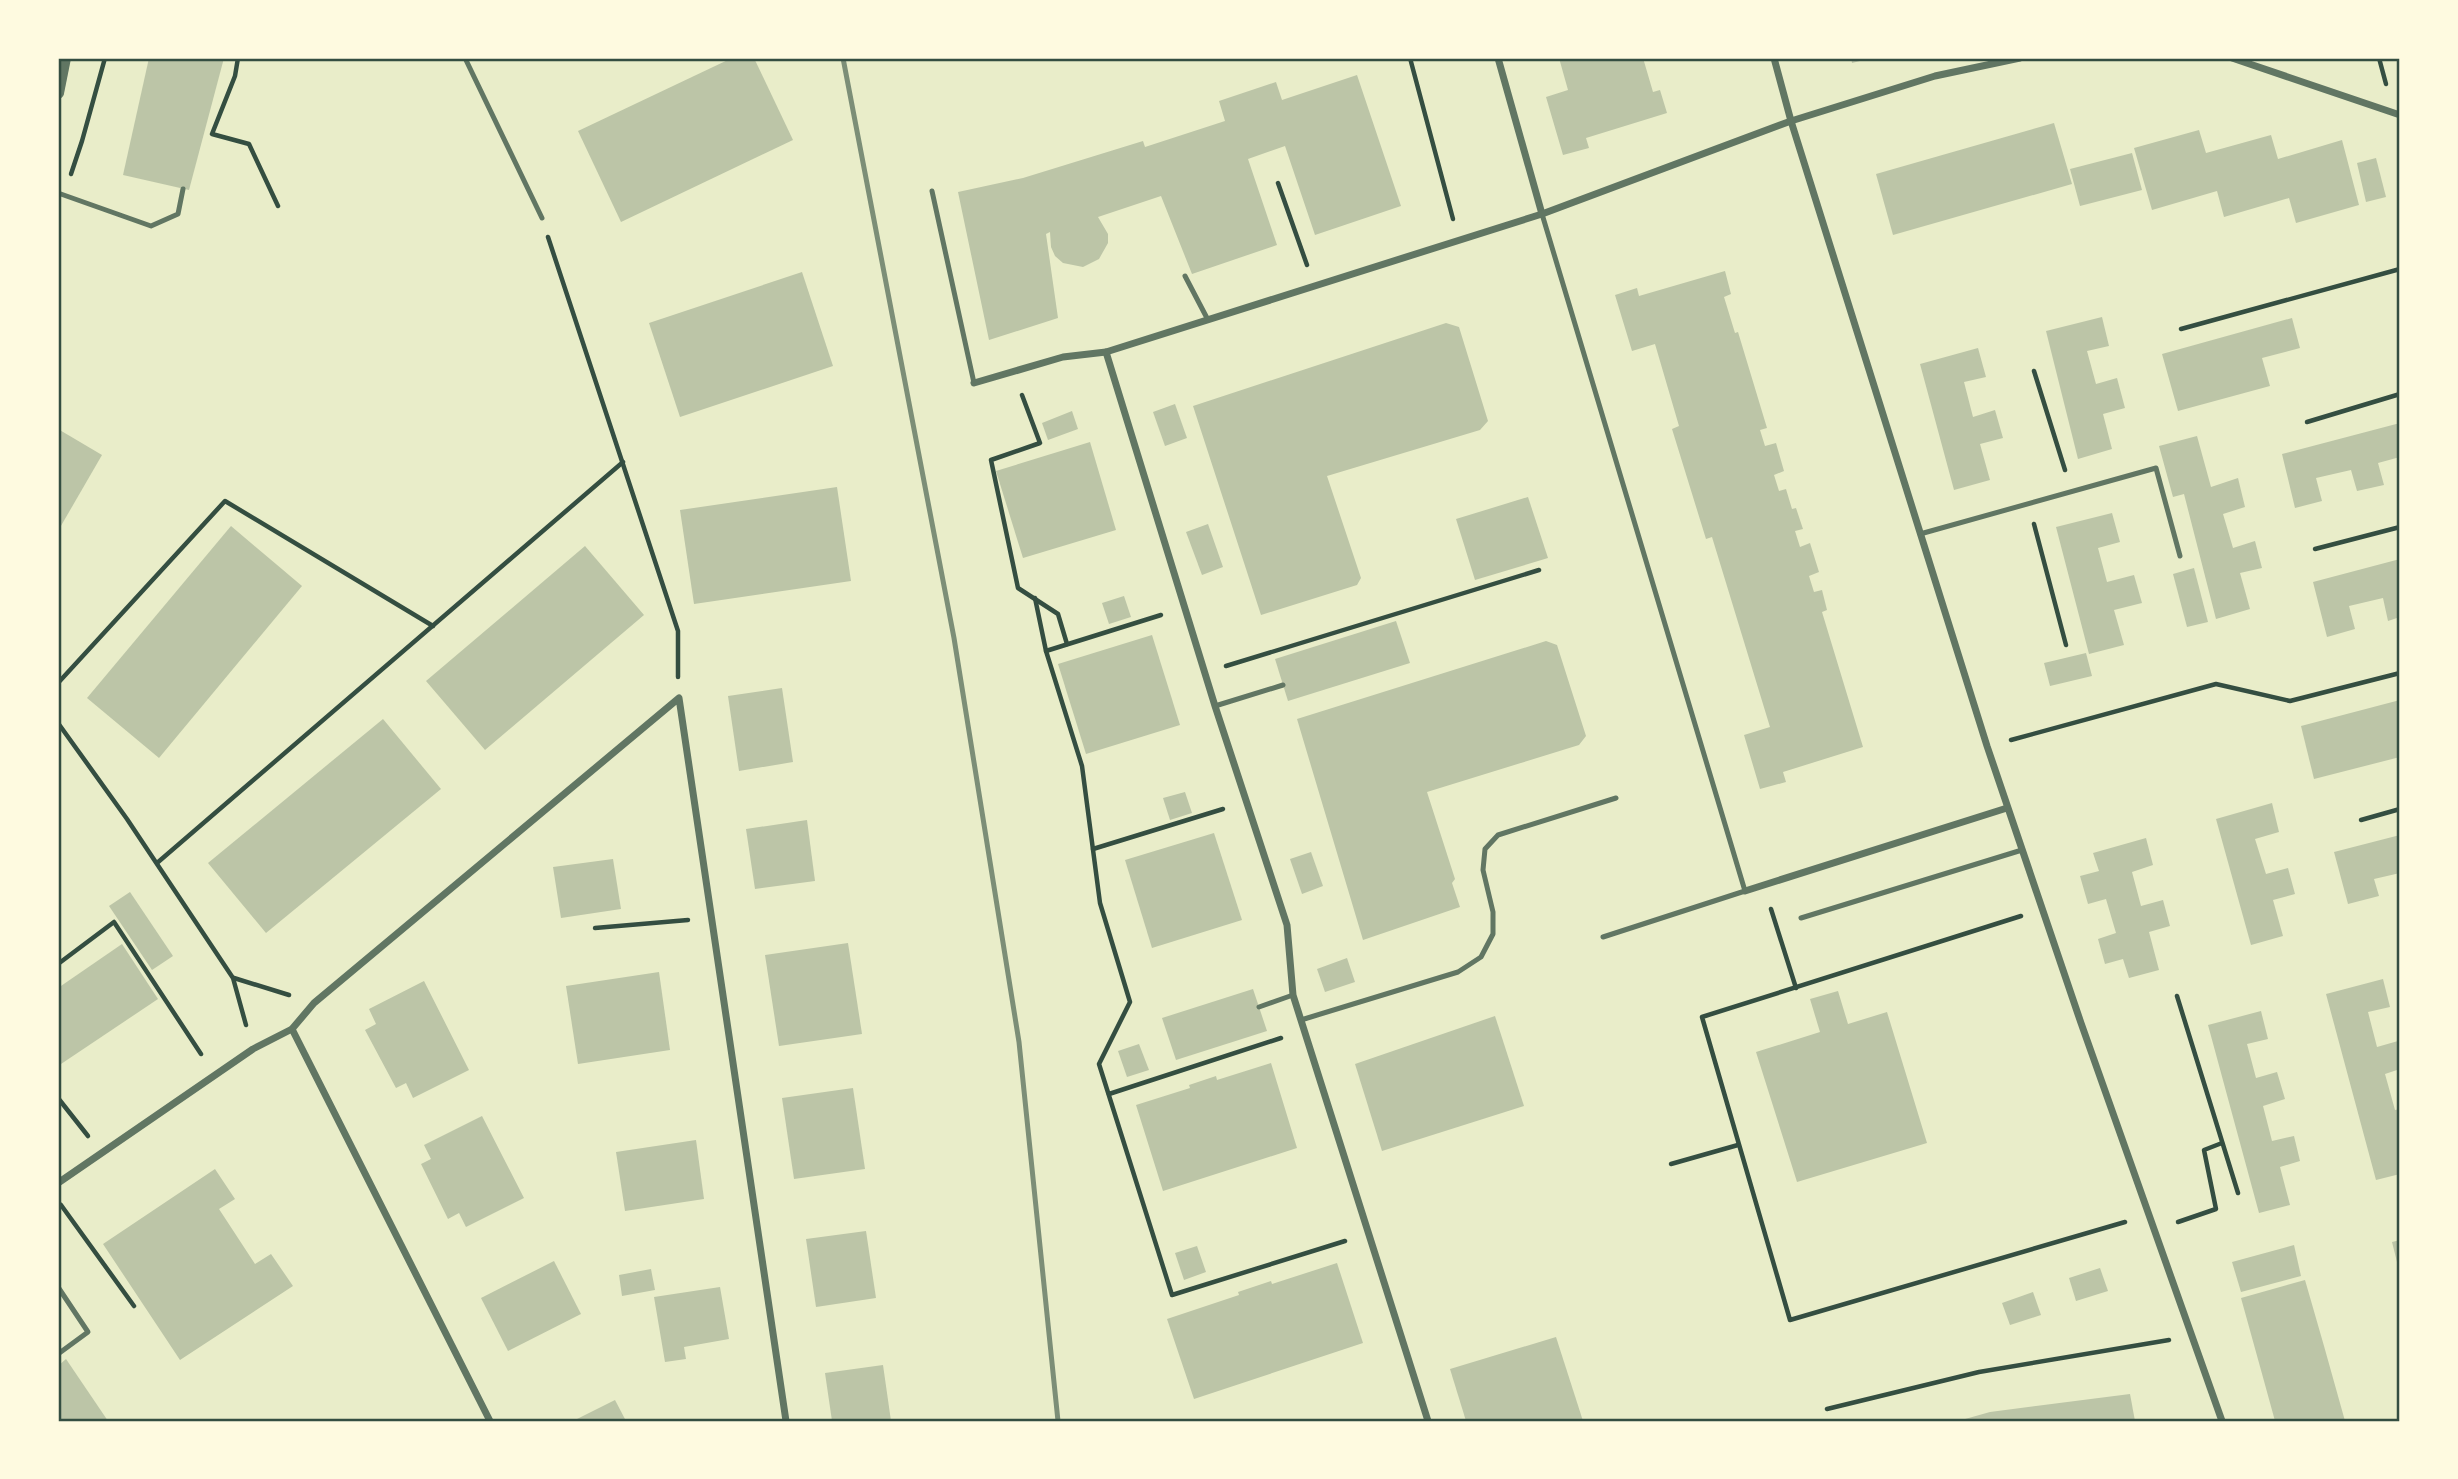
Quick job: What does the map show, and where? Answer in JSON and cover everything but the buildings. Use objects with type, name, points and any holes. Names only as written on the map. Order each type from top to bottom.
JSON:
[{"type":"street","points":[[58,93],[65,58]]},
{"type":"street","points":[[1498,58],[1542,214]]},
{"type":"street","points":[[1774,58],[1791,121],[2007,808],[2222,1421]]},
{"type":"street","points":[[974,383],[1063,357],[1106,352],[1542,214],[1791,121],[1935,76],[2020,58]]},
{"type":"street","points":[[2232,58],[2400,115]]},
{"type":"street","points":[[1106,352],[1215,706],[1287,925],[1293,995],[1428,1421]]},
{"type":"street","points":[[679,698],[786,1421]]},
{"type":"street","points":[[58,1183],[253,1049],[292,1028],[313,1003],[679,698]]},
{"type":"street","points":[[1745,891],[2007,808]]},
{"type":"street","points":[[292,1028],[490,1421]]},
{"type":"lane","points":[[465,58],[542,218]]},
{"type":"lane","points":[[60,194],[151,226],[178,214],[183,189]]},
{"type":"lane","points":[[932,191],[974,383]]},
{"type":"lane","points":[[1542,214],[1745,891],[1602,937]]},
{"type":"lane","points":[[1185,276],[1208,320]]},
{"type":"lane","points":[[1920,534],[2155,468],[2180,556]]},
{"type":"lane","points":[[1215,706],[1283,685]]},
{"type":"lane","points":[[1301,1020],[1458,972],[1481,957],[1493,934],[1493,912],[1483,870],[1485,849],[1498,835],[1616,798]]},
{"type":"lane","points":[[1801,918],[2022,850]]},
{"type":"lane","points":[[1259,1007],[1293,995]]},
{"type":"lane","points":[[58,1287],[88,1332],[58,1354]]},
{"type":"path","points":[[60,194],[82,142],[105,58]]},
{"type":"path","points":[[238,58],[235,76],[212,134],[250,144],[278,206]]},
{"type":"path","points":[[1410,58],[1458,240]]},
{"type":"path","points":[[1278,183],[1314,286]]},
{"type":"path","points":[[542,218],[678,631],[679,698]]},
{"type":"path","points":[[2181,329],[2400,268]]},
{"type":"path","points":[[1013,371],[1040,443],[991,460],[1018,588],[1058,614],[1067,645]]},
{"type":"path","points":[[2034,371],[2071,491]]},
{"type":"path","points":[[2307,422],[2400,394]]},
{"type":"path","points":[[157,863],[623,462]]},
{"type":"path","points":[[58,683],[225,501],[433,626]]},
{"type":"path","points":[[2028,503],[2066,645]]},
{"type":"path","points":[[2315,549],[2400,527]]},
{"type":"path","points":[[1205,673],[1539,570]]},
{"type":"path","points":[[1035,598],[1046,651],[1082,766],[1100,903],[1130,1003],[1099,1063],[1172,1295],[1369,1233]]},
{"type":"path","points":[[1046,651],[1185,607]]},
{"type":"path","points":[[1987,746],[2216,684],[2290,701],[2400,673]]},
{"type":"path","points":[[58,723],[157,863],[233,978],[253,1049]]},
{"type":"path","points":[[1093,849],[1246,802]]},
{"type":"path","points":[[2361,820],[2400,810]]},
{"type":"path","points":[[1764,886],[1796,988]]},
{"type":"path","points":[[2042,909],[1702,1017],[1790,1320],[2150,1215]]},
{"type":"path","points":[[595,928],[712,918]]},
{"type":"path","points":[[58,964],[114,922],[215,1075]]},
{"type":"path","points":[[233,978],[313,1003]]},
{"type":"path","points":[[2177,996],[2238,1194]]},
{"type":"path","points":[[1109,1094],[1304,1030]]},
{"type":"path","points":[[58,1098],[102,1153]]},
{"type":"path","points":[[2154,1230],[2216,1209],[2204,1150],[2222,1143]]},
{"type":"path","points":[[1671,1164],[1738,1145]]},
{"type":"path","points":[[58,1200],[134,1306]]},
{"type":"path","points":[[1827,1409],[1979,1372],[2191,1336]]},
{"type":"railway","points":[[843,58],[954,638],[1019,1042],[1058,1421]]}]
